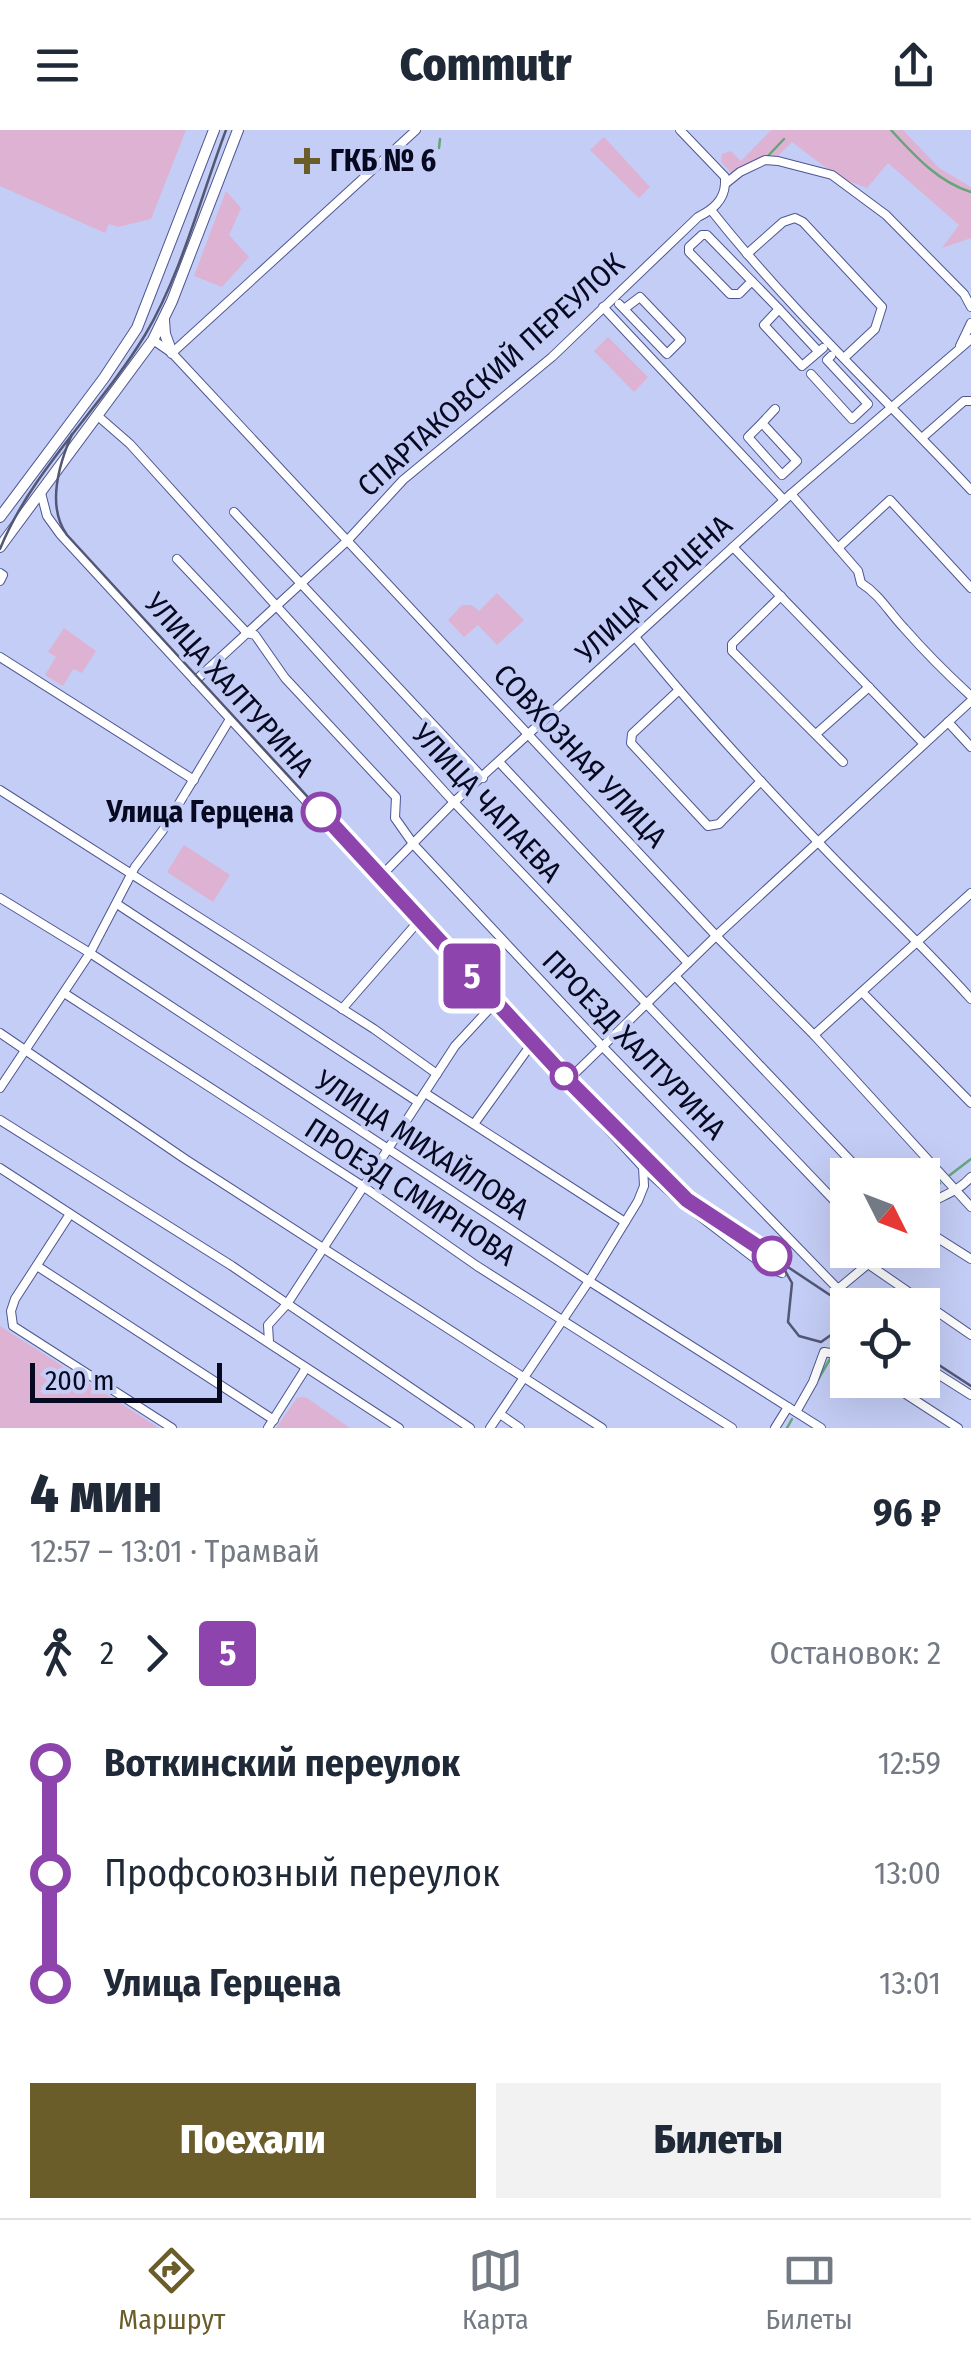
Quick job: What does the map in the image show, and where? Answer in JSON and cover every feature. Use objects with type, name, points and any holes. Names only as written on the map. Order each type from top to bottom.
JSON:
[{"type":"main road","points":[[0,517],[137,328],[214,130]]},
{"type":"main road","points":[[0,547],[153,340],[238,130]]},
{"type":"main road","points":[[144,355],[172,352],[164,318]]},
{"type":"main road","points":[[137,328],[153,340]]},
{"type":"street","points":[[172,352],[416,130]]},
{"type":"street","points":[[680,130],[724,177],[725,184]]},
{"type":"street","points":[[725,184],[764,160],[832,175],[886,214],[964,294],[971,307]]},
{"type":"street","name":"СПАРТАКОВСКИЙ ПЕРЕУЛОК","points":[[194,682],[347,541],[403,480],[552,357],[698,217],[711,210],[724,193],[725,184]]},
{"type":"street","points":[[711,210],[764,276],[971,490]]},
{"type":"street","points":[[747,254],[783,222],[795,218],[803,222],[882,307],[875,329],[844,358]]},
{"type":"street","points":[[752,281],[738,294],[730,294],[688,252],[689,246],[707,234],[821,349],[802,366],[765,328],[778,309]]},
{"type":"street","points":[[640,297],[681,340],[667,354],[622,306],[640,297]]},
{"type":"street","points":[[565,1082],[971,698],[892,615],[879,594],[861,583],[858,571],[838,548],[603,307]]},
{"type":"street","points":[[958,350],[971,324]]},
{"type":"street","name":"УЛИЦА ГЕРЦЕНА","points":[[377,880],[454,802],[733,546],[971,339]]},
{"type":"street","name":"СОВХОЗНАЯ УЛИЦА","points":[[153,340],[172,352],[971,1207]]},
{"type":"street","points":[[812,374],[855,421],[868,404],[827,360],[831,356]]},
{"type":"street","points":[[922,438],[964,401],[971,401]]},
{"type":"street","points":[[762,424],[797,461],[779,478],[748,438],[775,409]]},
{"type":"street","name":"УЛИЦА ЧАПАЕВА","points":[[99,417],[130,444],[454,802],[830,1196]]},
{"type":"street","name":"УЛИЦА ХАЛТУРИНА","points":[[40,494],[47,516],[60,534],[644,1167],[678,1200],[766,1267],[782,1273]]},
{"type":"street","points":[[838,548],[890,500],[971,588]]},
{"type":"street","points":[[234,512],[483,778]]},
{"type":"street","points":[[733,546],[924,744]]},
{"type":"street","name":"ПРОЕЗД ХАЛТУРИНА","points":[[177,560],[247,633],[255,635],[285,678],[396,797],[395,818],[414,845],[602,1046],[838,1288],[863,1268]]},
{"type":"street","points":[[0,573],[0,581]]},
{"type":"street","points":[[781,596],[732,644],[732,651],[844,762]]},
{"type":"street","points":[[635,637],[678,692],[817,842],[919,941],[971,999]]},
{"type":"street","points":[[0,657],[194,780]]},
{"type":"street","points":[[816,734],[869,686]]},
{"type":"street","points":[[678,692],[632,734],[631,743],[708,826],[716,827],[761,781]]},
{"type":"street","points":[[0,1088],[64,994],[141,857],[163,830],[230,719]]},
{"type":"street","points":[[948,722],[971,747]]},
{"type":"street","points":[[500,762],[688,963]]},
{"type":"street","points":[[0,790],[437,1074]]},
{"type":"street","points":[[814,1036],[970,897]]},
{"type":"street","name":"УЛИЦА МИХАЙЛОВА","points":[[0,898],[90,952],[589,1281],[821,1428]]},
{"type":"street","points":[[117,904],[418,1102]]},
{"type":"street","points":[[342,1009],[417,923]]},
{"type":"street","points":[[674,976],[848,1158]]},
{"type":"street","points":[[862,992],[971,1103]]},
{"type":"street","name":"ПРОЕЗД СМИРНОВА","points":[[64,994],[364,1187],[477,1266],[732,1428]]},
{"type":"street","points":[[252,1330],[268,1325],[287,1304],[455,1046],[492,1006]]},
{"type":"street","points":[[0,1033],[185,1159],[602,1428]]},
{"type":"street","points":[[474,1124],[530,1046]]},
{"type":"street","points":[[425,1093],[625,1222]]},
{"type":"street","points":[[0,1120],[287,1304],[470,1428]]},
{"type":"street","points":[[490,1428],[625,1222],[644,1186],[644,1167]]},
{"type":"street","points":[[0,1168],[399,1428]]},
{"type":"street","points":[[940,1195],[956,1192],[971,1177]]},
{"type":"street","points":[[70,1214],[15,1299],[11,1311],[13,1326],[172,1428]]},
{"type":"street","points":[[940,1240],[971,1260]]},
{"type":"street","points":[[37,1266],[271,1424],[306,1368]]},
{"type":"street","points":[[874,1268],[971,1334]]},
{"type":"street","points":[[268,1325],[269,1342]]},
{"type":"street","points":[[776,1428],[813,1382],[824,1352],[830,1353]]},
{"type":"street","points":[[940,1375],[971,1395]]},
{"type":"street","points":[[912,1398],[958,1428]]},
{"type":"street","points":[[500,1414],[520,1428]]},
{"type":"shaded area","points":[[0,130],[186,130],[151,219],[118,227],[109,224],[105,233],[0,186]]},
{"type":"shaded area","points":[[771,130],[903,130],[939,168],[971,187],[971,238],[942,248],[959,225],[888,163],[867,188],[838,177],[792,142],[774,160],[733,175],[721,162],[722,154],[731,151],[741,161]]},
{"type":"shaded area","points":[[604,137],[650,187],[639,198],[590,150]]},
{"type":"shaded area","points":[[226,191],[241,208],[229,235],[249,257],[222,287],[194,276]]},
{"type":"shaded area","points":[[608,337],[648,377],[634,392],[594,351]]},
{"type":"shaded area","points":[[497,593],[524,620],[497,645],[478,625],[464,637],[448,620],[462,605],[472,605],[479,611]]},
{"type":"shaded area","points":[[64,628],[96,651],[82,673],[73,669],[63,686],[45,675],[56,657],[48,652]]},
{"type":"shaded area","points":[[184,845],[230,875],[213,902],[167,872]]},
{"type":"shaded area","points":[[0,1326],[159,1428],[0,1428]]},
{"type":"shaded area","points":[[302,1397],[350,1428],[276,1428],[297,1398]]},
{"type":"waterway","points":[[891,130],[937,175],[971,192]]},
{"type":"waterway","points":[[439,148],[440,139]]},
{"type":"waterway","points":[[767,157],[784,139]]},
{"type":"waterway","points":[[950,1175],[971,1159]]},
{"type":"waterway","points":[[816,1383],[830,1359]]},
{"type":"waterway","points":[[787,1428],[792,1419]]},
{"type":"tram line","points":[[0,549],[30,492],[127,362],[158,312],[226,130]]},
{"type":"tram line","points":[[72,434],[59,471],[56,498],[67,535],[564,1076],[687,1200],[830,1295]]},
{"type":"tram line","name":"5","points":[[321,812],[564,1076],[687,1200],[772,1256]]},
{"type":"tram line","points":[[780,1262],[792,1283],[788,1322],[799,1336],[821,1342],[830,1336]]},
{"type":"tram line","points":[[940,1366],[971,1386]]},
{"type":"place","name":"ГКБ № 6","points":[[307,161]]},
{"type":"place","name":"Улица Герцена","points":[[321,812]]}]
